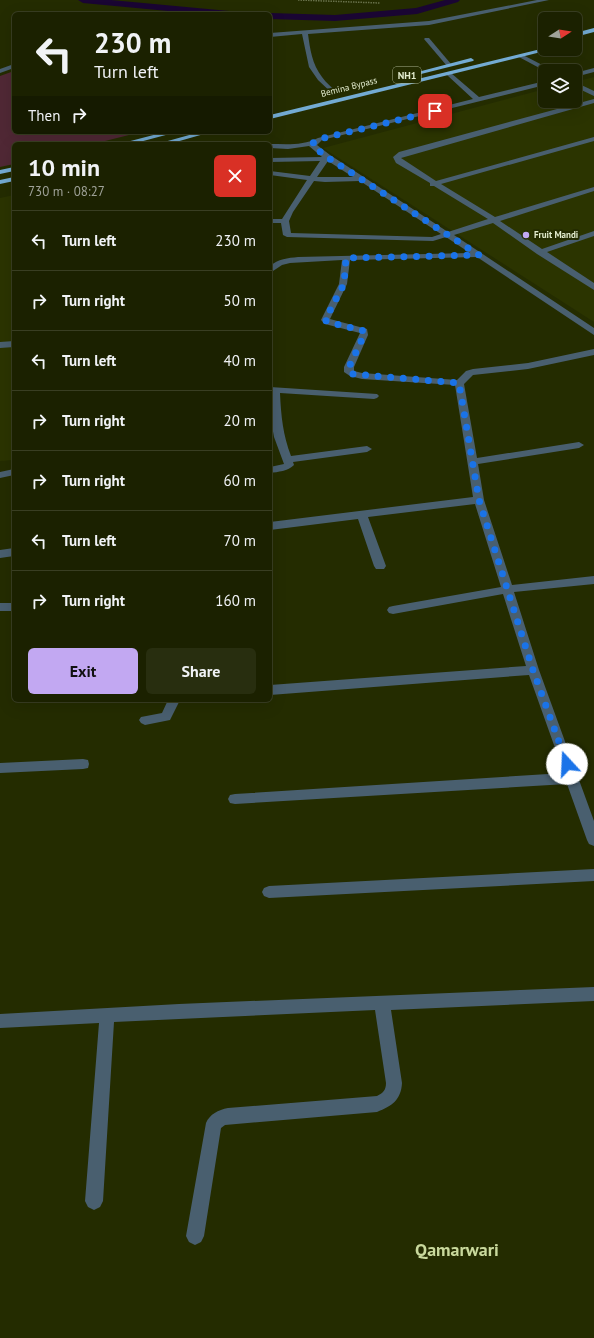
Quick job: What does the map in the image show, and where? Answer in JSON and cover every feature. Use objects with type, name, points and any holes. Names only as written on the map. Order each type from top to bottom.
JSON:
[{"type":"highway","points":[[582,33],[594,30]]},
{"type":"highway","name":"Bemina Bypass","points":[[272,117],[538,52]]},
{"type":"highway","name":"NH1","points":[[411,74],[479,58]]},
{"type":"highway","name":"Bemina Bypass","points":[[327,95],[342,91]]},
{"type":"highway","points":[[132,142],[166,134]]},
{"type":"highway","points":[[169,142],[200,134]]},
{"type":"highway","points":[[0,172],[12,169]]},
{"type":"highway","points":[[0,182],[12,179]]},
{"type":"street","points":[[272,35],[429,23],[546,0]]},
{"type":"street","points":[[305,33],[308,56],[314,72],[334,93]]},
{"type":"street","points":[[427,39],[449,65]]},
{"type":"street","points":[[521,56],[538,65]]},
{"type":"street","points":[[0,71],[12,67]]},
{"type":"street","points":[[582,73],[594,70]]},
{"type":"street","points":[[449,74],[478,100]]},
{"type":"street","points":[[272,146],[288,147],[313,143],[320,139],[538,85]]},
{"type":"street","points":[[582,88],[594,94]]},
{"type":"street","points":[[594,101],[402,154],[397,157],[399,161],[433,184],[494,220],[594,287]]},
{"type":"street","points":[[433,184],[594,139]]},
{"type":"street","points":[[313,143],[313,146],[326,158],[479,255],[594,332]]},
{"type":"street","points":[[272,160],[326,158]]},
{"type":"street","points":[[326,158],[296,199],[285,221],[287,235],[292,237],[423,239],[448,235],[594,189]]},
{"type":"street","points":[[272,173],[338,181],[360,179]]},
{"type":"street","points":[[272,221],[285,221]]},
{"type":"street","points":[[540,252],[594,233]]},
{"type":"street","points":[[272,268],[274,265],[284,261],[479,255]]},
{"type":"street","points":[[346,258],[344,284],[325,320],[364,331],[364,335],[349,367],[349,372],[353,374],[362,376],[459,383],[469,373],[473,372],[528,366],[594,352]]},
{"type":"street","points":[[0,345],[12,344]]},
{"type":"street","points":[[459,383],[479,500],[533,670],[594,840]]},
{"type":"street","points":[[272,470],[288,466],[288,460],[276,420],[272,390],[374,396]]},
{"type":"street","points":[[473,462],[579,445]]},
{"type":"street","points":[[288,460],[367,449]]},
{"type":"street","points":[[0,475],[12,472]]},
{"type":"street","points":[[272,526],[479,500]]},
{"type":"street","points":[[362,514],[380,566]]},
{"type":"street","points":[[0,554],[12,552]]},
{"type":"street","points":[[392,610],[527,586],[594,580]]},
{"type":"street","points":[[0,608],[12,607]]},
{"type":"street","points":[[272,690],[533,670]]},
{"type":"street","points":[[146,720],[166,717],[173,702]]},
{"type":"street","points":[[0,768],[83,764]]},
{"type":"street","points":[[235,799],[572,778]]},
{"type":"street","points":[[269,892],[594,875]]},
{"type":"street","points":[[0,1021],[594,994]]},
{"type":"street","points":[[195,1236],[214,1123],[218,1119],[228,1116],[377,1104],[391,1096],[394,1091],[394,1083],[382,1003]]},
{"type":"street","points":[[94,1200],[107,1015]]},
{"type":"path","points":[[298,0],[380,3]]},
{"type":"shaded area","points":[[12,72],[12,134],[133,134],[101,142],[12,142],[12,164],[0,167],[0,76]]},
{"type":"shaded area","name":"Fruit Mandi","points":[[594,77],[594,322],[323,148],[538,91],[538,108],[582,108],[582,80]]},
{"type":"shaded area","points":[[12,195],[12,460],[0,461],[0,198]]},
{"type":"waterway","points":[[83,0],[208,12]]},
{"type":"waterway","points":[[272,16],[335,18],[417,11],[455,0]]},
{"type":"place","name":"Fruit Mandi","points":[[526,235]]},
{"type":"district","name":"Qamarwari","points":[[457,1250]]},
{"type":"route","points":[[435,111],[315,140],[313,146],[327,157],[479,255],[346,258],[344,284],[339,296],[325,317],[325,320],[364,331],[364,335],[349,367],[349,372],[353,374],[362,376],[459,383],[479,500],[499,568],[533,670],[567,764]]}]
